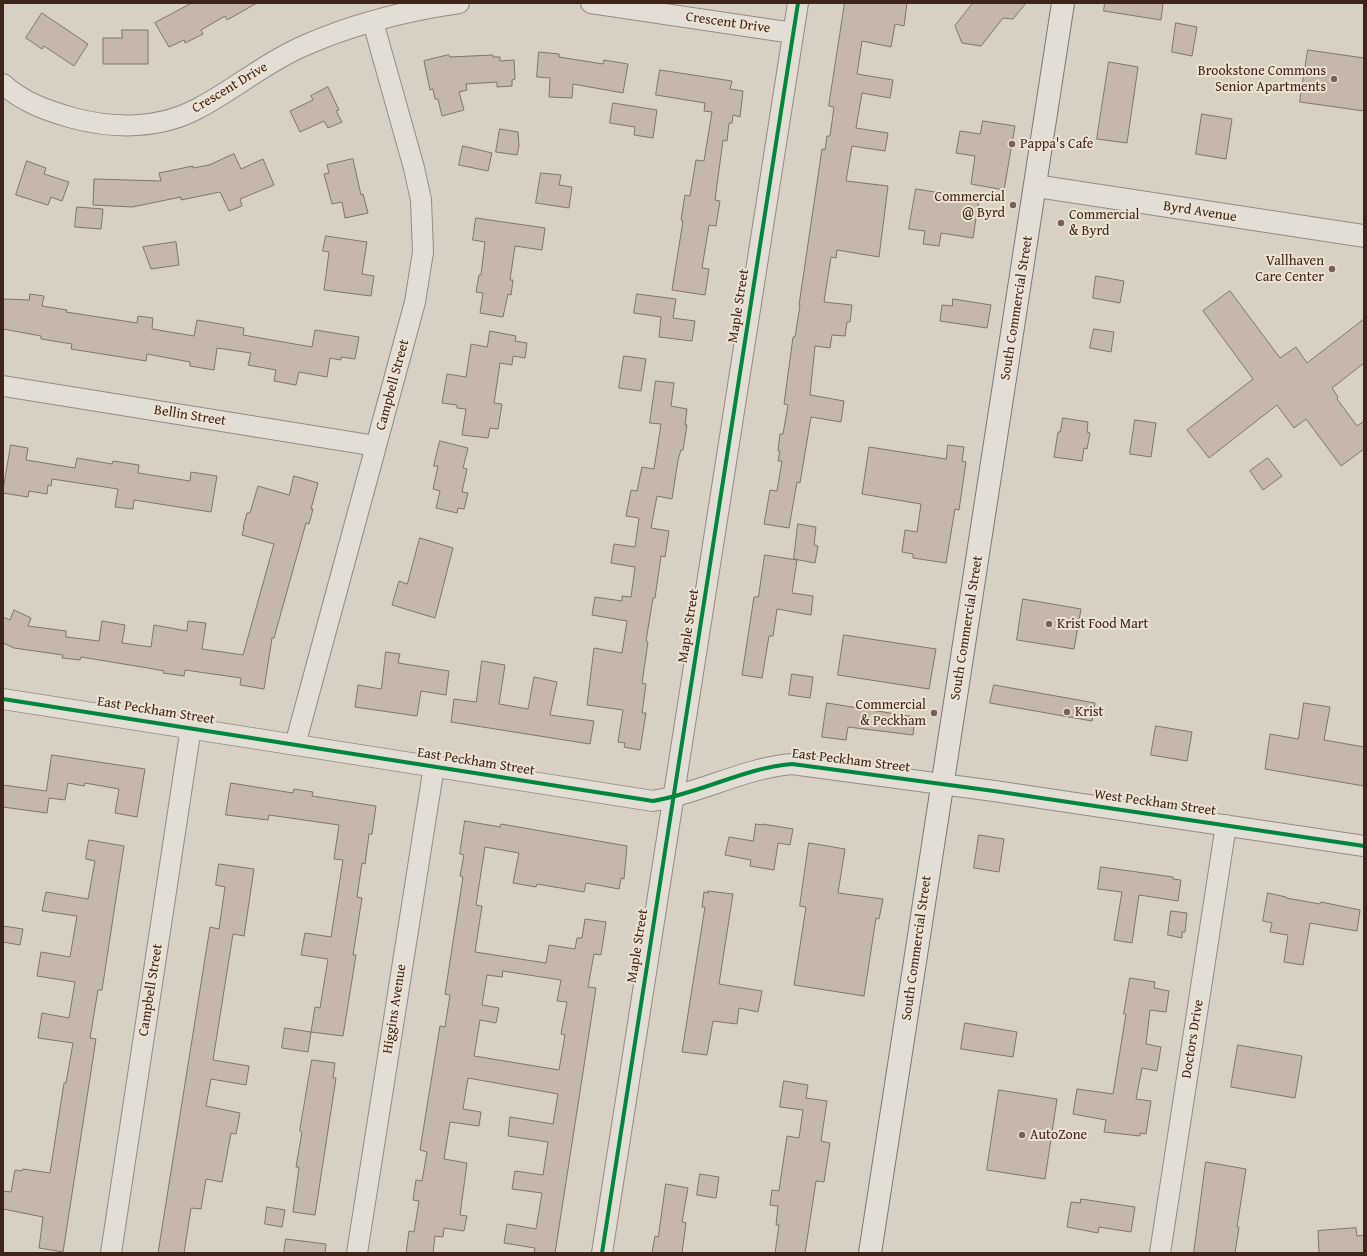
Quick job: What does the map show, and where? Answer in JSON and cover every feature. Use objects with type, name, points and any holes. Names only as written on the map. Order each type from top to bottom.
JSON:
[{"type":"main road","name":"South Commercial Street","points":[[871,1253],[1063,3]]},
{"type":"main road","name":"Byrd Avenue","points":[[1036,186],[1364,236]]},
{"type":"street","name":"Crescent Drive","points":[[3,84],[22,98],[60,114],[99,123],[144,126],[178,118],[198,109],[264,67],[298,49],[326,37],[422,8],[459,3]]},
{"type":"street","name":"Crescent Drive","points":[[591,3],[793,33]]},
{"type":"street","name":"Maple Street","points":[[602,1253],[798,3]]},
{"type":"street","name":"Campbell Street","points":[[295,745],[418,290],[423,252],[424,226],[421,200],[414,168],[373,22]]},
{"type":"street","name":"Bellin Street","points":[[3,386],[376,446]]},
{"type":"street","name":"East Peckham Street","points":[[3,699],[191,727],[295,745],[653,801],[673,798],[773,765],[792,764],[942,784]]},
{"type":"street","name":"Campbell Street","points":[[111,1253],[191,727]]},
{"type":"street","name":"Higgins Avenue","points":[[357,1253],[434,766]]},
{"type":"street","name":"West Peckham Street","points":[[942,784],[1364,846]]},
{"type":"street","name":"Doctors Drive","points":[[1160,1253],[1226,825]]},
{"type":"building","points":[[192,3],[257,3],[227,20],[225,16],[201,30],[203,34],[185,43],[184,40],[169,47],[155,23]]},
{"type":"building","points":[[845,3],[907,3],[904,26],[895,24],[891,47],[862,41],[857,74],[893,80],[890,98],[862,93],[856,128],[888,133],[885,151],[852,146],[846,181],[888,186],[879,257],[837,250],[836,258],[831,257],[824,302],[852,305],[850,322],[847,322],[845,336],[832,335],[830,348],[815,346],[810,395],[844,401],[841,422],[811,417],[800,483],[797,482],[789,528],[764,524],[770,490],[777,491],[782,461],[778,461],[780,451],[778,451],[780,434],[783,434],[788,405],[784,404],[793,337],[795,337],[800,305],[822,149],[825,150],[827,136],[830,136],[834,107],[829,106]]},
{"type":"building","points":[[973,3],[1026,3],[1013,19],[1003,18],[981,46],[962,43],[955,26]]},
{"type":"building","points":[[1105,3],[1163,3],[1161,20],[1104,11]]},
{"type":"building","points":[[42,13],[88,44],[74,66],[44,46],[42,49],[26,38]]},
{"type":"building","points":[[1176,23],[1197,27],[1192,56],[1172,52]]},
{"type":"building","points":[[122,30],[148,30],[148,64],[103,64],[103,38],[122,38]]},
{"type":"building","name":"Brookstone Commons Senior Apartments","points":[[1308,50],[1364,58],[1364,111],[1300,102]]},
{"type":"building","points":[[539,52],[559,54],[559,57],[603,64],[604,60],[628,64],[623,93],[573,84],[572,98],[549,97],[550,78],[537,77]]},
{"type":"building","points":[[449,55],[450,57],[493,55],[493,57],[500,57],[500,61],[514,60],[515,79],[512,80],[512,86],[497,87],[497,82],[466,84],[467,90],[459,92],[464,110],[442,116],[438,99],[435,99],[433,89],[430,90],[424,61]]},
{"type":"building","points":[[1109,62],[1138,67],[1127,143],[1097,139]]},
{"type":"building","points":[[660,70],[732,81],[730,89],[743,91],[740,117],[733,115],[732,123],[729,123],[727,141],[723,140],[715,200],[720,201],[716,226],[709,225],[702,268],[709,269],[705,295],[672,290],[683,221],[681,220],[685,195],[690,196],[696,160],[704,161],[712,112],[704,111],[705,103],[656,95]]},
{"type":"building","points":[[328,87],[339,110],[336,111],[342,122],[328,128],[324,121],[300,132],[290,111],[313,100],[311,96]]},
{"type":"building","points":[[613,103],[657,110],[653,138],[634,135],[635,127],[610,123]]},
{"type":"building","points":[[1202,114],[1232,119],[1226,159],[1196,154]]},
{"type":"building","points":[[983,121],[1015,126],[1004,190],[971,184],[975,156],[956,153],[960,131],[980,134]]},
{"type":"building","points":[[500,129],[518,132],[519,146],[517,155],[496,152]]},
{"type":"building","points":[[463,146],[492,153],[488,171],[459,165]]},
{"type":"building","points":[[234,154],[241,169],[263,159],[274,185],[240,199],[242,206],[229,211],[220,192],[181,200],[181,197],[132,207],[93,205],[94,179],[161,181],[159,173],[193,166],[193,168],[209,165]]},
{"type":"building","points":[[353,159],[361,195],[363,194],[368,213],[345,218],[342,202],[332,204],[324,174],[329,173],[327,165]]},
{"type":"building","points":[[27,161],[46,168],[44,174],[69,182],[62,201],[51,197],[48,205],[16,195]]},
{"type":"building","points":[[541,173],[561,175],[559,185],[572,187],[569,208],[536,203]]},
{"type":"building","points":[[916,189],[979,199],[973,238],[941,233],[939,246],[923,244],[925,231],[909,229]]},
{"type":"building","points":[[77,207],[103,209],[101,229],[75,227]]},
{"type":"building","points":[[476,218],[545,228],[542,250],[515,246],[510,280],[513,280],[511,295],[508,294],[503,317],[480,313],[483,293],[476,292],[479,275],[481,275],[485,242],[473,240]]},
{"type":"building","points":[[326,236],[367,242],[362,274],[374,276],[371,296],[324,290],[329,252],[323,251]]},
{"type":"building","points":[[176,242],[179,265],[151,269],[143,247]]},
{"type":"building","points":[[1096,276],[1124,281],[1120,303],[1093,298]]},
{"type":"building","points":[[1230,291],[1280,358],[1296,347],[1307,363],[1364,319],[1364,363],[1332,388],[1338,397],[1337,399],[1357,426],[1364,421],[1364,449],[1341,466],[1306,419],[1294,428],[1277,405],[1209,458],[1187,430],[1253,379],[1203,311]]},
{"type":"building","points":[[30,294],[44,296],[42,306],[67,310],[66,312],[137,323],[138,316],[153,318],[152,329],[194,336],[197,320],[244,328],[243,335],[312,347],[315,330],[359,337],[355,359],[341,357],[341,360],[330,358],[327,377],[299,372],[296,385],[274,381],[276,370],[248,365],[251,353],[217,348],[214,370],[190,366],[190,362],[147,354],[146,361],[71,349],[72,344],[41,339],[41,336],[3,329],[3,299],[29,300]]},
{"type":"building","points":[[637,294],[676,299],[673,318],[695,321],[692,341],[659,337],[661,317],[634,313]]},
{"type":"building","points":[[953,299],[991,305],[987,328],[940,321],[942,305],[952,306]]},
{"type":"building","points":[[1094,329],[1114,332],[1111,352],[1090,348]]},
{"type":"building","points":[[490,331],[516,336],[515,341],[527,343],[525,358],[513,356],[512,365],[500,363],[494,403],[502,404],[498,429],[490,428],[488,438],[462,435],[466,409],[457,408],[457,405],[442,403],[447,374],[466,377],[471,344],[487,347]]},
{"type":"building","points":[[624,356],[646,359],[641,391],[619,388]]},
{"type":"building","points":[[656,381],[674,383],[671,406],[687,409],[685,425],[687,425],[683,450],[681,450],[678,460],[672,499],[657,496],[651,528],[669,531],[665,557],[661,556],[655,598],[653,598],[646,641],[648,642],[642,683],[646,684],[642,713],[646,713],[640,750],[624,747],[625,743],[618,742],[623,710],[587,705],[594,648],[622,653],[627,621],[592,615],[595,597],[622,601],[622,596],[631,597],[635,567],[611,563],[614,544],[635,547],[639,518],[626,516],[631,490],[637,491],[642,467],[654,469],[661,424],[650,423]]},
{"type":"building","points":[[1063,418],[1088,422],[1087,432],[1090,433],[1087,449],[1084,448],[1082,461],[1054,457],[1058,432],[1060,432]]},
{"type":"building","points":[[1135,420],[1156,423],[1151,457],[1130,454]]},
{"type":"building","points":[[440,441],[468,448],[463,468],[467,469],[462,492],[468,493],[464,509],[458,508],[457,513],[436,508],[440,491],[433,489],[438,466],[434,466]]},
{"type":"building","points":[[11,445],[28,448],[26,460],[75,468],[77,458],[112,464],[113,461],[139,465],[138,473],[190,481],[191,472],[217,476],[211,512],[134,500],[133,509],[115,507],[118,489],[52,479],[51,486],[48,485],[47,494],[29,491],[28,497],[3,493]]},
{"type":"building","points":[[948,445],[964,447],[962,461],[966,462],[959,510],[955,509],[946,563],[913,558],[913,554],[902,552],[905,530],[917,532],[921,504],[862,494],[869,447],[946,459]]},
{"type":"building","points":[[1268,458],[1282,476],[1263,490],[1250,471]]},
{"type":"building","points":[[294,476],[318,483],[311,509],[313,509],[309,524],[306,523],[274,638],[272,638],[264,689],[240,685],[241,678],[185,670],[184,676],[163,673],[164,671],[81,657],[80,660],[62,658],[63,655],[14,648],[3,643],[3,617],[10,620],[14,610],[31,618],[28,626],[66,631],[66,637],[99,641],[102,621],[125,625],[122,643],[151,647],[154,625],[187,631],[188,621],[206,623],[202,649],[243,655],[274,544],[242,535],[247,513],[250,513],[258,486],[289,495]]},
{"type":"building","points":[[798,524],[816,527],[814,545],[818,546],[815,563],[794,559]]},
{"type":"building","points":[[420,538],[453,548],[435,618],[392,605],[399,581],[407,584]]},
{"type":"building","points":[[765,555],[797,560],[792,593],[813,596],[811,615],[777,609],[773,636],[769,636],[762,678],[742,675],[754,597],[758,597]]},
{"type":"building","name":"Krist Food Mart","points":[[1023,599],[1081,609],[1074,649],[1017,640]]},
{"type":"building","points":[[844,635],[936,649],[929,689],[838,675]]},
{"type":"building","points":[[386,652],[400,654],[398,663],[449,671],[446,695],[421,691],[417,716],[355,707],[358,685],[381,689]]},
{"type":"building","points":[[482,661],[505,665],[499,704],[528,709],[534,677],[557,682],[550,715],[594,721],[590,744],[451,722],[454,699],[476,702]]},
{"type":"building","points":[[792,674],[813,677],[810,698],[789,695]]},
{"type":"building","name":"Krist","points":[[994,685],[1095,703],[1092,721],[990,703]]},
{"type":"building","points":[[827,703],[915,717],[913,735],[848,727],[846,740],[822,737]]},
{"type":"building","points":[[1304,703],[1330,707],[1324,740],[1364,747],[1364,786],[1265,769],[1270,734],[1298,739]]},
{"type":"building","points":[[1156,726],[1192,732],[1187,761],[1151,755]]},
{"type":"building","points":[[52,755],[145,769],[137,817],[115,813],[119,789],[85,783],[84,786],[68,783],[65,800],[49,798],[47,813],[3,807],[3,785],[46,791]]},
{"type":"building","points":[[231,783],[293,793],[294,789],[313,792],[312,796],[376,806],[372,834],[369,834],[365,864],[362,863],[357,897],[362,898],[353,955],[356,955],[343,1036],[311,1032],[315,1007],[320,1008],[328,959],[301,955],[305,933],[331,937],[343,860],[334,859],[339,825],[269,815],[268,820],[226,815]]},
{"type":"building","points":[[465,821],[500,827],[501,824],[627,846],[624,879],[621,878],[619,889],[586,883],[584,892],[537,884],[536,887],[513,883],[519,853],[485,847],[476,905],[482,906],[475,952],[546,963],[549,945],[575,949],[577,938],[582,938],[585,919],[606,922],[601,955],[594,954],[588,987],[596,988],[555,1253],[534,1253],[535,1248],[504,1243],[507,1224],[536,1229],[542,1193],[512,1189],[515,1171],[543,1175],[548,1142],[508,1136],[510,1117],[553,1124],[558,1094],[468,1078],[463,1109],[481,1112],[479,1126],[450,1122],[444,1159],[467,1163],[460,1215],[467,1216],[464,1231],[444,1228],[443,1237],[435,1236],[433,1253],[406,1253],[409,1231],[414,1232],[419,1201],[413,1200],[416,1180],[422,1181],[427,1152],[420,1150],[440,1026],[445,1027],[450,995],[445,994],[463,877],[460,876],[464,855],[460,854]],"holes":[[[503,971],[561,980],[557,1001],[567,1002],[561,1034],[565,1035],[559,1070],[474,1056],[480,1020],[496,1023],[499,1008],[482,1005],[487,975],[502,977]]]},
{"type":"building","points":[[756,824],[793,829],[790,845],[778,843],[774,870],[750,866],[751,860],[725,855],[729,837],[753,841]]},
{"type":"building","points":[[979,835],[1004,839],[999,872],[974,868]]},
{"type":"building","points":[[89,840],[124,846],[102,990],[98,990],[90,1038],[96,1039],[63,1252],[39,1248],[43,1217],[3,1209],[3,1191],[11,1192],[15,1170],[22,1171],[23,1169],[50,1173],[64,1083],[66,1083],[73,1043],[38,1038],[42,1013],[69,1018],[75,982],[37,976],[41,952],[70,957],[77,916],[42,911],[46,892],[88,899],[95,861],[86,859]]},
{"type":"building","points":[[809,843],[845,849],[838,893],[883,899],[879,919],[876,918],[864,996],[794,985],[806,907],[800,906]]},
{"type":"building","points":[[219,864],[254,869],[244,936],[233,934],[213,1060],[249,1066],[246,1085],[211,1079],[206,1106],[240,1113],[236,1134],[231,1133],[222,1182],[206,1179],[201,1209],[191,1208],[184,1253],[158,1253],[210,927],[219,929],[225,887],[216,885]]},
{"type":"building","points":[[1101,867],[1173,877],[1173,879],[1181,880],[1178,901],[1139,895],[1132,943],[1114,940],[1122,892],[1098,889]]},
{"type":"building","points":[[708,891],[733,894],[719,984],[762,991],[758,1012],[739,1008],[737,1024],[713,1021],[707,1055],[682,1052],[705,907],[702,907],[704,892],[708,893]]},
{"type":"building","points":[[1268,893],[1286,898],[1320,904],[1321,902],[1360,910],[1357,931],[1310,923],[1303,965],[1284,962],[1288,935],[1270,932],[1272,923],[1263,921]]},
{"type":"building","points":[[1171,911],[1187,913],[1185,932],[1182,932],[1182,938],[1168,935]]},
{"type":"building","points":[[3,926],[23,929],[20,945],[3,942]]},
{"type":"building","points":[[1130,978],[1155,982],[1154,988],[1169,991],[1166,1012],[1150,1010],[1146,1044],[1161,1047],[1157,1071],[1142,1068],[1136,1099],[1151,1101],[1146,1134],[1140,1133],[1140,1136],[1104,1132],[1106,1120],[1073,1114],[1077,1089],[1113,1094],[1126,1014],[1124,1014]]},
{"type":"building","points":[[965,1023],[1017,1032],[1013,1057],[961,1049]]},
{"type":"building","points":[[285,1028],[311,1032],[308,1052],[282,1048]]},
{"type":"building","points":[[1238,1045],[1302,1056],[1295,1098],[1231,1087]]},
{"type":"building","points":[[312,1060],[335,1063],[333,1078],[336,1078],[315,1215],[293,1212],[299,1167],[296,1167],[302,1132],[300,1131]]},
{"type":"building","points":[[784,1081],[808,1085],[806,1098],[827,1101],[821,1141],[830,1143],[824,1182],[816,1181],[805,1253],[775,1253],[779,1225],[776,1225],[778,1206],[770,1205],[772,1190],[779,1191],[787,1136],[799,1138],[803,1110],[780,1107]]},
{"type":"building","name":"AutoZone","points":[[999,1090],[1057,1099],[1045,1179],[987,1170]]},
{"type":"building","points":[[1206,1162],[1246,1169],[1237,1227],[1239,1227],[1235,1253],[1194,1253]]},
{"type":"building","points":[[700,1174],[719,1177],[716,1198],[697,1195]]},
{"type":"building","points":[[666,1184],[688,1188],[682,1222],[686,1223],[682,1253],[652,1253],[655,1236],[658,1237]]},
{"type":"building","points":[[1081,1199],[1135,1207],[1131,1232],[1099,1227],[1098,1233],[1067,1227],[1071,1202],[1080,1203]]},
{"type":"building","points":[[267,1207],[285,1210],[282,1227],[265,1224]]},
{"type":"building","points":[[1356,1228],[1357,1236],[1364,1235],[1364,1253],[1319,1253],[1318,1231]]},
{"type":"building","points":[[286,1239],[326,1244],[325,1253],[284,1253]]},
{"type":"cycle path","points":[[602,1253],[798,3]]},
{"type":"cycle path","points":[[3,699],[653,801],[688,792],[757,770],[792,764],[994,791],[1364,846]]},
{"type":"place","name":"Brookstone Commons Senior Apartments","points":[[1334,79]]},
{"type":"place","name":"Pappa's Cafe","points":[[1012,144]]},
{"type":"place","name":"Commercial @ Byrd","points":[[1013,205]]},
{"type":"place","name":"Commercial & Byrd","points":[[1061,223]]},
{"type":"place","name":"Vallhaven Care Center","points":[[1332,269]]},
{"type":"place","name":"Krist Food Mart","points":[[1049,624]]},
{"type":"place","name":"Krist","points":[[1067,712]]},
{"type":"place","name":"Commercial & Peckham","points":[[934,713]]},
{"type":"place","name":"AutoZone","points":[[1022,1135]]}]
